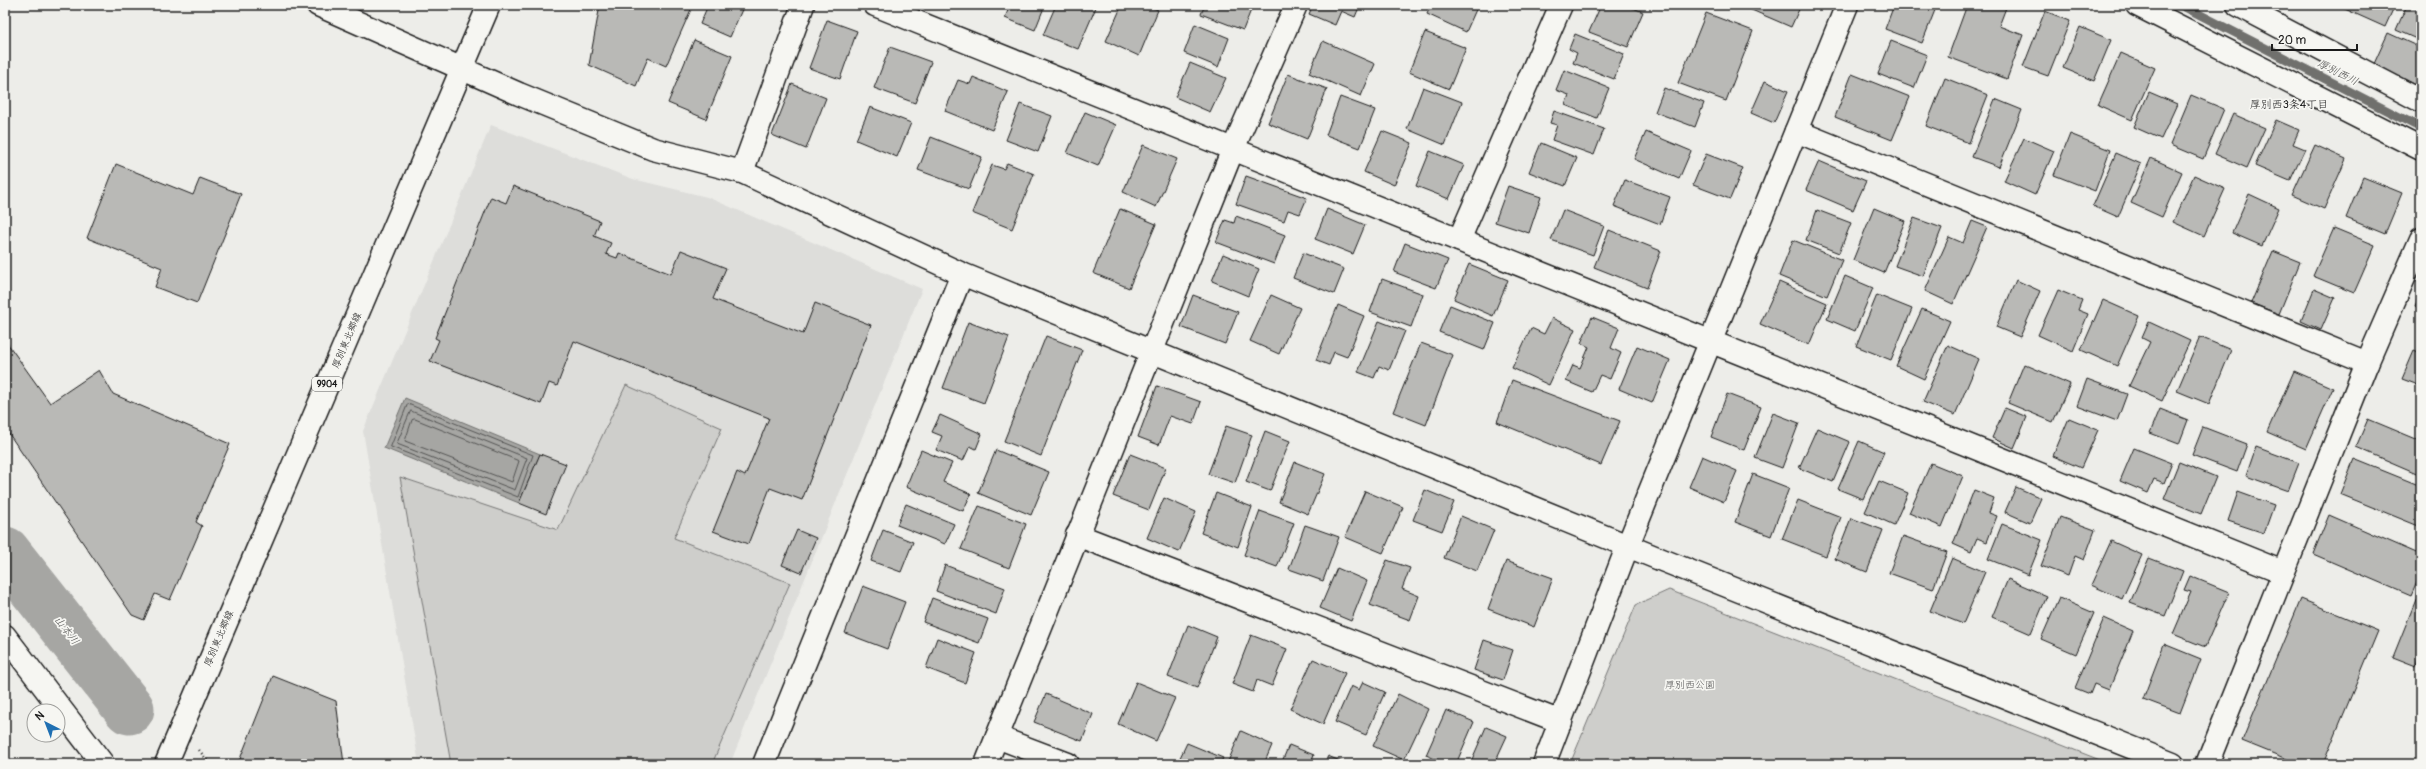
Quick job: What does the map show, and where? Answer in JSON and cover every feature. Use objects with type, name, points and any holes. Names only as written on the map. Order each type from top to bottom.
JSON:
[{"type":"street","points":[[318,5],[462,69],[653,149],[742,172],[962,274],[1628,546],[2173,764]]},
{"type":"street","name":"厚別東北郷線","points":[[166,764],[489,5]]},
{"type":"street","points":[[742,172],[803,5]]},
{"type":"street","points":[[874,5],[2283,572]]},
{"type":"street","points":[[986,764],[1233,150],[1296,5]]},
{"type":"street","points":[[1459,240],[1561,5]]},
{"type":"street","points":[[1544,764],[1628,546],[1847,5]]},
{"type":"street","points":[[2138,5],[2421,149]]},
{"type":"street","points":[[2238,5],[2421,100]]},
{"type":"street","points":[[1796,131],[2367,363]]},
{"type":"street","points":[[2207,764],[2367,363],[2421,238]]},
{"type":"street","points":[[764,764],[962,274]]},
{"type":"street","points":[[1078,535],[1561,722]]},
{"type":"street","points":[[5,636],[103,764]]},
{"type":"street","points":[[996,737],[1068,764]]},
{"type":"shaded area","points":[[491,125],[633,179],[707,197],[922,289],[730,764],[419,764],[363,431]]},
{"type":"green space","points":[[626,385],[722,428],[674,538],[790,583],[712,764],[451,764],[400,477],[558,530]]},
{"type":"green space","name":"厚別西公園","points":[[1669,590],[2110,764],[1570,764],[1636,605]]},
{"type":"water","points":[[405,398],[540,454],[519,503],[384,448]]},
{"type":"building","points":[[600,5],[693,5],[666,66],[648,58],[636,86],[589,65]]},
{"type":"building","points":[[708,5],[744,5],[730,37],[700,24]]},
{"type":"building","points":[[1010,5],[1045,5],[1035,30],[1005,18]]},
{"type":"building","points":[[1056,5],[1097,5],[1078,49],[1043,35]]},
{"type":"building","points":[[1122,5],[1146,5],[1158,10],[1139,56],[1106,41]]},
{"type":"building","points":[[1205,5],[1253,5],[1243,30],[1201,14]]},
{"type":"building","points":[[1313,5],[1360,5],[1355,17],[1341,11],[1335,25],[1309,14]]},
{"type":"building","points":[[1431,5],[1478,5],[1466,32],[1427,14]]},
{"type":"building","points":[[1601,5],[1626,5],[1643,12],[1628,47],[1589,32]]},
{"type":"building","points":[[1740,5],[1801,5],[1791,27]]},
{"type":"building","points":[[1894,5],[1937,5],[1922,43],[1885,29]]},
{"type":"building","points":[[1967,5],[2007,5],[1999,26],[2023,35],[2007,79],[1948,57]]},
{"type":"building","points":[[2336,5],[2395,5],[2385,27]]},
{"type":"building","points":[[2407,5],[2421,5],[2421,41],[2396,30]]},
{"type":"building","points":[[2045,11],[2070,21],[2048,76],[2023,67]]},
{"type":"building","points":[[1706,13],[1753,31],[1726,101],[1678,83]]},
{"type":"building","points":[[827,20],[857,31],[840,79],[809,68]]},
{"type":"building","points":[[1195,24],[1229,38],[1218,67],[1184,53]]},
{"type":"building","points":[[2080,27],[2111,40],[2094,81],[2063,68]]},
{"type":"building","points":[[1425,32],[1466,48],[1449,89],[1409,72]]},
{"type":"building","points":[[2388,33],[2421,48],[2421,87],[2373,66]]},
{"type":"building","points":[[1575,34],[1624,54],[1614,79],[1573,63],[1577,53],[1569,49]]},
{"type":"building","points":[[694,40],[732,56],[706,119],[668,103]]},
{"type":"building","points":[[1323,41],[1375,64],[1361,96],[1309,73]]},
{"type":"building","points":[[1891,41],[1927,55],[1914,88],[1878,74]]},
{"type":"building","points":[[890,47],[931,62],[915,103],[874,88]]},
{"type":"building","points":[[2121,53],[2155,68],[2132,120],[2098,105]]},
{"type":"building","points":[[1190,63],[1226,78],[1210,112],[1175,97]]},
{"type":"building","points":[[1564,70],[1609,88],[1597,118],[1565,105],[1569,95],[1556,90]]},
{"type":"building","points":[[1288,74],[1327,89],[1307,139],[1268,123]]},
{"type":"building","points":[[1852,74],[1910,97],[1892,140],[1835,117]]},
{"type":"building","points":[[973,77],[1008,92],[992,130],[945,111],[958,80],[970,84]]},
{"type":"building","points":[[1945,78],[1988,95],[1969,143],[1926,126]]},
{"type":"building","points":[[1765,81],[1788,91],[1774,123],[1751,113]]},
{"type":"building","points":[[792,84],[826,98],[806,149],[772,135]]},
{"type":"building","points":[[1423,87],[1462,102],[1445,145],[1407,129]]},
{"type":"building","points":[[1664,88],[1704,103],[1695,127],[1655,112]]},
{"type":"building","points":[[2149,92],[2177,104],[2161,139],[2134,127]]},
{"type":"building","points":[[2191,95],[2224,109],[2203,159],[2170,145]]},
{"type":"building","points":[[1340,97],[1375,110],[1360,148],[1326,135]]},
{"type":"building","points":[[1995,99],[2022,110],[1999,167],[1972,157]]},
{"type":"building","points":[[1020,104],[1052,116],[1038,152],[1006,140]]},
{"type":"building","points":[[870,107],[911,123],[897,157],[856,140]]},
{"type":"building","points":[[1554,111],[1604,129],[1594,155],[1552,140],[1557,125],[1550,123]]},
{"type":"building","points":[[1085,112],[1116,125],[1098,166],[1067,153]]},
{"type":"building","points":[[2233,114],[2265,128],[2247,168],[2215,154]]},
{"type":"building","points":[[2276,120],[2299,130],[2293,144],[2305,149],[2290,181],[2255,166]]},
{"type":"building","points":[[1382,131],[1412,143],[1394,185],[1364,172]]},
{"type":"building","points":[[1646,132],[1691,151],[1679,179],[1634,159]]},
{"type":"building","points":[[2070,134],[2110,150],[2095,191],[2054,175]]},
{"type":"building","points":[[931,137],[982,157],[969,189],[918,170]]},
{"type":"building","points":[[2024,138],[2054,151],[2035,195],[2004,181]]},
{"type":"building","points":[[1541,143],[1577,158],[1565,186],[1529,172]]},
{"type":"building","points":[[1143,145],[1177,159],[1156,207],[1123,192]]},
{"type":"building","points":[[2315,145],[2346,159],[2324,209],[2292,195]]},
{"type":"building","points":[[1430,151],[1464,165],[1449,199],[1416,186]]},
{"type":"building","points":[[2116,153],[2141,164],[2118,217],[2093,206]]},
{"type":"building","points":[[1706,154],[1743,168],[1730,199],[1693,185]]},
{"type":"building","points":[[2151,158],[2182,172],[2162,217],[2131,203]]},
{"type":"building","points":[[1819,161],[1866,181],[1853,210],[1806,190]]},
{"type":"building","points":[[1007,163],[1034,174],[1012,229],[972,213],[992,165],[1004,169]]},
{"type":"building","points":[[116,164],[193,195],[200,178],[241,194],[197,303],[155,287],[162,268],[87,238]]},
{"type":"building","points":[[2194,175],[2225,189],[2204,236],[2173,222]]},
{"type":"building","points":[[1246,176],[1307,198],[1300,214],[1288,210],[1284,221],[1236,204]]},
{"type":"building","points":[[2363,177],[2402,193],[2385,234],[2346,218]]},
{"type":"building","points":[[1625,180],[1670,197],[1660,224],[1614,206]]},
{"type":"building","points":[[513,186],[600,221],[594,236],[611,243],[606,254],[617,258],[619,253],[671,274],[681,250],[726,268],[713,299],[803,334],[815,303],[871,325],[802,500],[770,488],[748,544],[713,531],[737,472],[745,476],[769,418],[574,341],[557,386],[549,383],[541,404],[430,361],[439,340],[435,338],[491,197],[506,203]]},
{"type":"building","points":[[1508,186],[1541,197],[1529,233],[1495,222]]},
{"type":"building","points":[[2249,194],[2279,208],[2262,246],[2232,233]]},
{"type":"building","points":[[1874,208],[1905,221],[1884,273],[1853,260]]},
{"type":"building","points":[[1120,209],[1156,224],[1129,288],[1093,273]]},
{"type":"building","points":[[1327,209],[1365,225],[1353,254],[1315,239]]},
{"type":"building","points":[[1563,210],[1604,226],[1593,255],[1551,240]]},
{"type":"building","points":[[1817,210],[1851,223],[1839,253],[1806,240]]},
{"type":"building","points":[[1236,216],[1285,235],[1274,264],[1216,242],[1225,220],[1234,223]]},
{"type":"building","points":[[1914,218],[1942,228],[1923,276],[1895,266]]},
{"type":"building","points":[[1972,221],[1987,227],[1953,304],[1925,291],[1949,237],[1963,243]]},
{"type":"building","points":[[2334,228],[2375,245],[2354,293],[2313,276]]},
{"type":"building","points":[[1609,230],[1661,251],[1647,288],[1594,267]]},
{"type":"building","points":[[1793,240],[1842,260],[1827,296],[1779,276]]},
{"type":"building","points":[[1405,243],[1448,260],[1436,288],[1394,272]]},
{"type":"building","points":[[2273,251],[2300,262],[2279,314],[2251,303]]},
{"type":"building","points":[[1303,253],[1344,269],[1334,294],[1293,278]]},
{"type":"building","points":[[1223,254],[1259,269],[1248,296],[1212,281]]},
{"type":"building","points":[[1469,264],[1508,280],[1493,316],[1454,299]]},
{"type":"building","points":[[1845,276],[1873,288],[1855,331],[1827,319]]},
{"type":"building","points":[[1382,279],[1423,294],[1411,327],[1370,312]]},
{"type":"building","points":[[2016,280],[2040,291],[2020,337],[1996,327]]},
{"type":"building","points":[[1779,282],[1827,303],[1809,345],[1760,324]]},
{"type":"building","points":[[2314,289],[2335,298],[2321,330],[2301,321]]},
{"type":"building","points":[[2058,290],[2082,300],[2078,310],[2088,314],[2073,351],[2038,335]]},
{"type":"building","points":[[2421,291],[2421,309],[2415,306]]},
{"type":"building","points":[[1193,295],[1238,312],[1225,344],[1181,327]]},
{"type":"building","points":[[1271,295],[1300,308],[1279,354],[1250,341]]},
{"type":"building","points":[[1877,295],[1912,309],[1891,360],[1856,346]]},
{"type":"building","points":[[2103,300],[2139,316],[2117,366],[2081,350]]},
{"type":"building","points":[[1338,305],[1364,316],[1347,357],[1334,352],[1329,365],[1316,360]]},
{"type":"building","points":[[1450,305],[1495,323],[1484,350],[1439,332]]},
{"type":"building","points":[[1922,309],[1950,321],[1924,379],[1896,366]]},
{"type":"building","points":[[1592,317],[1619,328],[1611,348],[1621,353],[1610,379],[1600,375],[1592,392],[1566,381],[1573,365],[1580,368],[1589,347],[1581,343]]},
{"type":"building","points":[[1552,318],[1575,329],[1549,385],[1512,368],[1531,328],[1544,334]]},
{"type":"building","points":[[1379,321],[1405,331],[1389,370],[1379,366],[1374,378],[1358,372]]},
{"type":"building","points":[[968,322],[1009,337],[984,403],[943,388]]},
{"type":"building","points":[[2149,322],[2190,341],[2162,401],[2129,386],[2150,342],[2142,338]]},
{"type":"building","points":[[1046,336],[1082,350],[1041,456],[1004,441]]},
{"type":"building","points":[[2200,337],[2231,350],[2209,404],[2177,391]]},
{"type":"building","points":[[5,340],[50,403],[99,370],[113,394],[230,444],[196,522],[202,526],[170,600],[155,594],[144,620],[132,615],[5,428]]},
{"type":"building","points":[[1421,343],[1453,355],[1426,425],[1393,412]]},
{"type":"building","points":[[1948,345],[1979,359],[1955,415],[1923,402]]},
{"type":"building","points":[[1637,346],[1670,360],[1652,403],[1619,389]]},
{"type":"building","points":[[2414,351],[2421,354],[2421,386],[2402,379]]},
{"type":"building","points":[[2024,364],[2070,384],[2053,422],[2008,403]]},
{"type":"building","points":[[2294,371],[2333,388],[2306,449],[2267,432]]},
{"type":"building","points":[[2087,379],[2127,394],[2117,421],[2077,406]]},
{"type":"building","points":[[1512,380],[1620,421],[1601,465],[1497,422]]},
{"type":"building","points":[[1157,386],[1201,402],[1193,424],[1170,416],[1159,445],[1138,437]]},
{"type":"building","points":[[1727,394],[1761,407],[1744,450],[1711,437]]},
{"type":"building","points":[[2005,408],[2027,417],[2014,448],[1992,438]]},
{"type":"building","points":[[2160,409],[2188,420],[2179,444],[2150,433]]},
{"type":"building","points":[[1773,413],[1799,423],[1782,468],[1755,458]]},
{"type":"building","points":[[940,415],[982,434],[976,449],[970,446],[963,461],[936,450],[942,436],[932,432]]},
{"type":"building","points":[[2069,418],[2098,430],[2081,468],[2053,456]]},
{"type":"building","points":[[2368,419],[2421,441],[2421,475],[2356,447]]},
{"type":"building","points":[[1226,426],[1252,435],[1235,483],[1208,474]]},
{"type":"building","points":[[2203,427],[2247,444],[2237,472],[2192,455]]},
{"type":"building","points":[[1817,428],[1850,442],[1833,482],[1799,468]]},
{"type":"building","points":[[1265,431],[1290,441],[1270,491],[1246,482]]},
{"type":"building","points":[[1859,441],[1884,452],[1863,499],[1838,489]]},
{"type":"building","points":[[2256,447],[2299,463],[2288,491],[2246,476]]},
{"type":"building","points":[[2134,448],[2172,463],[2164,483],[2154,479],[2148,493],[2120,481]]},
{"type":"building","points":[[921,450],[952,463],[943,482],[971,494],[963,511],[906,487]]},
{"type":"building","points":[[996,450],[1049,472],[1031,515],[978,493]]},
{"type":"building","points":[[540,454],[566,464],[546,514],[519,503]]},
{"type":"building","points":[[1130,454],[1166,468],[1149,510],[1113,496]]},
{"type":"building","points":[[1702,456],[1737,471],[1724,502],[1689,487]]},
{"type":"building","points":[[2354,459],[2421,486],[2421,527],[2340,494]]},
{"type":"building","points":[[1295,462],[1325,474],[1308,514],[1279,502]]},
{"type":"building","points":[[2179,462],[2216,477],[2201,514],[2164,499]]},
{"type":"building","points":[[1931,463],[1963,476],[1942,527],[1909,513]]},
{"type":"building","points":[[1753,474],[1789,488],[1771,536],[1735,522]]},
{"type":"building","points":[[1879,481],[1908,493],[1894,525],[1865,512]]},
{"type":"building","points":[[2016,487],[2041,498],[2030,523],[2005,512]]},
{"type":"building","points":[[1425,490],[1454,502],[1442,531],[1413,520]]},
{"type":"building","points":[[1974,490],[1994,498],[1989,513],[1997,516],[1987,542],[1977,538],[1971,552],[1953,544]]},
{"type":"building","points":[[1365,491],[1403,507],[1383,553],[1345,537]]},
{"type":"building","points":[[2238,492],[2274,505],[2264,533],[2228,521]]},
{"type":"building","points":[[1216,493],[1252,507],[1238,547],[1201,533]]},
{"type":"building","points":[[1164,498],[1196,512],[1179,552],[1147,538]]},
{"type":"building","points":[[1798,500],[1841,517],[1826,556],[1782,539]]},
{"type":"building","points":[[906,504],[954,524],[945,544],[897,525]]},
{"type":"building","points":[[979,506],[1026,524],[1009,568],[961,549]]},
{"type":"building","points":[[1260,511],[1294,523],[1277,567],[1244,555]]},
{"type":"building","points":[[2329,515],[2421,555],[2421,573],[2411,596],[2313,554]]},
{"type":"building","points":[[1461,516],[1494,530],[1477,571],[1444,558]]},
{"type":"building","points":[[2060,517],[2095,530],[2084,560],[2075,556],[2068,576],[2041,566]]},
{"type":"building","points":[[1851,518],[1883,530],[1867,572],[1835,559]]},
{"type":"building","points":[[2002,524],[2042,540],[2028,575],[1988,559]]},
{"type":"building","points":[[1305,525],[1339,537],[1323,581],[1289,569]]},
{"type":"building","points":[[797,530],[816,538],[801,573],[782,565]]},
{"type":"building","points":[[883,530],[913,542],[901,572],[871,561]]},
{"type":"building","points":[[1903,536],[1947,552],[1933,589],[1889,573]]},
{"type":"building","points":[[2111,541],[2142,555],[2122,599],[2091,585]]},
{"type":"building","points":[[1952,558],[1985,572],[1963,624],[1930,611]]},
{"type":"building","points":[[2149,558],[2183,571],[2165,616],[2130,603]]},
{"type":"building","points":[[1387,560],[1410,568],[1402,589],[1419,596],[1410,620],[1370,605]]},
{"type":"building","points":[[1506,561],[1553,578],[1534,627],[1488,609]]},
{"type":"building","points":[[945,565],[1005,588],[996,614],[936,591]]},
{"type":"building","points":[[1337,568],[1367,581],[1351,621],[1320,608]]},
{"type":"building","points":[[2190,576],[2229,592],[2205,647],[2173,634],[2191,592],[2184,590]]},
{"type":"building","points":[[2008,579],[2047,596],[2031,634],[1992,617]]},
{"type":"building","points":[[863,586],[905,602],[887,649],[845,633]]},
{"type":"building","points":[[2421,587],[2421,660],[2418,659],[2416,666],[2393,657]]},
{"type":"building","points":[[932,598],[988,619],[979,643],[923,622]]},
{"type":"building","points":[[2059,598],[2094,613],[2076,654],[2041,639]]},
{"type":"building","points":[[2301,599],[2378,631],[2323,764],[2299,764],[2242,741]]},
{"type":"building","points":[[2104,618],[2133,631],[2109,690],[2094,684],[2090,694],[2075,688]]},
{"type":"building","points":[[1188,625],[1217,637],[1197,688],[1168,677]]},
{"type":"building","points":[[1251,635],[1287,649],[1272,686],[1257,680],[1253,692],[1232,684]]},
{"type":"building","points":[[937,638],[976,653],[965,683],[926,668]]},
{"type":"building","points":[[1484,640],[1513,650],[1503,680],[1474,670]]},
{"type":"building","points":[[2164,644],[2201,659],[2180,713],[2143,699]]},
{"type":"building","points":[[1313,659],[1345,673],[1323,724],[1290,709]]},
{"type":"building","points":[[273,676],[336,701],[344,764],[238,764]]},
{"type":"building","points":[[1136,682],[1175,698],[1156,741],[1118,724]]},
{"type":"building","points":[[1363,682],[1385,692],[1366,735],[1335,722],[1351,686],[1359,690]]},
{"type":"building","points":[[1046,694],[1093,714],[1082,741],[1034,722]]},
{"type":"building","points":[[1398,694],[1428,709],[1404,760],[1373,746]]},
{"type":"building","points":[[1446,710],[1474,722],[1456,764],[1447,764],[1426,755]]},
{"type":"building","points":[[1486,727],[1507,736],[1494,764],[1470,764]]},
{"type":"building","points":[[1241,731],[1272,745],[1264,764],[1227,764]]},
{"type":"building","points":[[1187,743],[1223,758],[1220,764],[1177,764]]},
{"type":"building","points":[[1289,745],[1314,755],[1311,764],[1281,764]]},
{"type":"building","points":[[1328,756],[1347,764],[1324,764]]},
{"type":"waterway","name":"厚別西川","points":[[2181,5],[2421,128]]},
{"type":"waterway","name":"山本川","points":[[5,552],[129,709]]},
{"type":"district","name":"厚別西3条4丁目","points":[[2289,104]]}]
